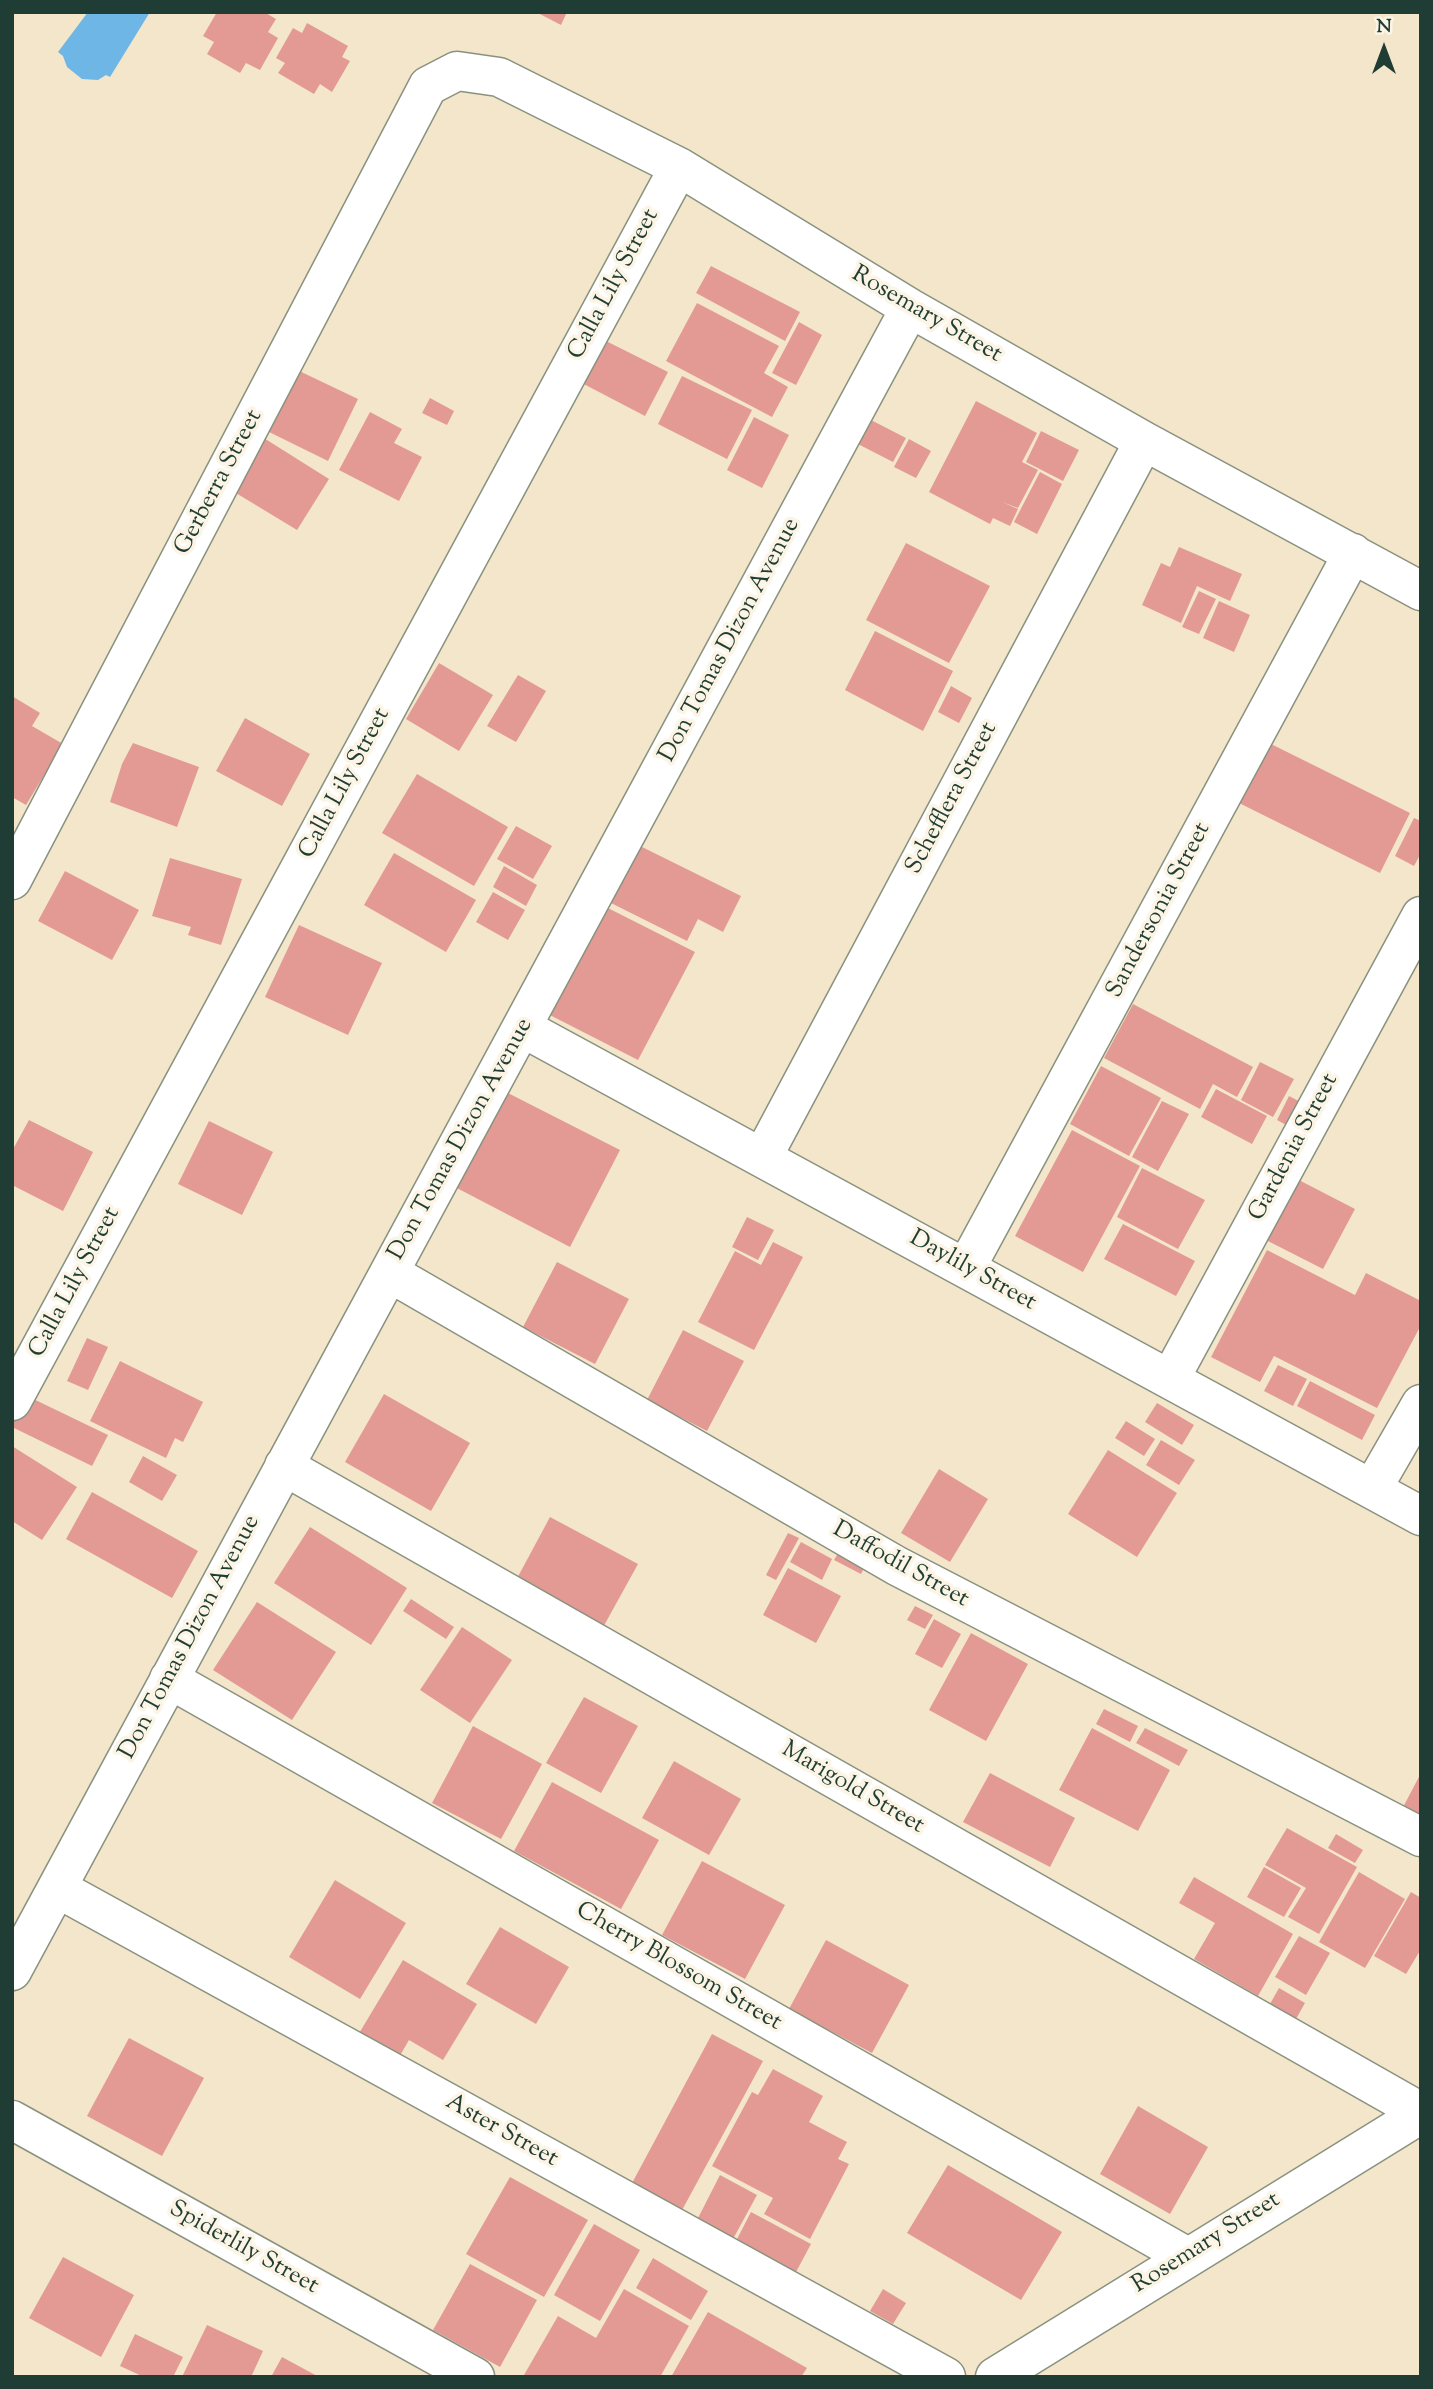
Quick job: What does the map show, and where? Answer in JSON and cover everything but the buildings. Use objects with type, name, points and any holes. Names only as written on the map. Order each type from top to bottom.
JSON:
[{"type":"street","name":"Rosemary Street","points":[[428,86],[457,71],[499,78],[679,167],[910,308],[1144,441],[1421,591]]},
{"type":"street","name":"Gerberra Street","points":[[12,880],[428,86]]},
{"type":"street","name":"Calla Lily Street","points":[[12,1401],[679,167]]},
{"type":"street","name":"Don Tomas Dizon Avenue","points":[[12,1971],[910,308]]},
{"type":"street","name":"Schefflera Street","points":[[762,1158],[1144,441]]},
{"type":"street","name":"Sandersonia Street","points":[[966,1268],[1353,553]]},
{"type":"street","name":"Gardenia Street","points":[[1170,1380],[1421,916]]},
{"type":"street","name":"Daylily Street","points":[[523,1028],[1421,1516]]},
{"type":"street","name":"Daffodil Street","points":[[390,1273],[897,1566],[1421,1837]]},
{"type":"street","points":[[1372,1489],[1421,1404]]},
{"type":"street","name":"Marigold Street","points":[[284,1466],[1421,2113]]},
{"type":"street","name":"Cherry Blossom Street","points":[[169,1679],[1186,2256]]},
{"type":"street","name":"Aster Street","points":[[57,1888],[946,2377]]},
{"type":"street","name":"Rosemary Street","points":[[995,2377],[1186,2256],[1421,2113]]},
{"type":"street","name":"Spiderlily Street","points":[[12,2120],[475,2377]]},
{"type":"water","points":[[88,12],[150,12],[110,77],[106,75],[98,80],[82,79],[67,67],[63,56],[58,52]]}]
